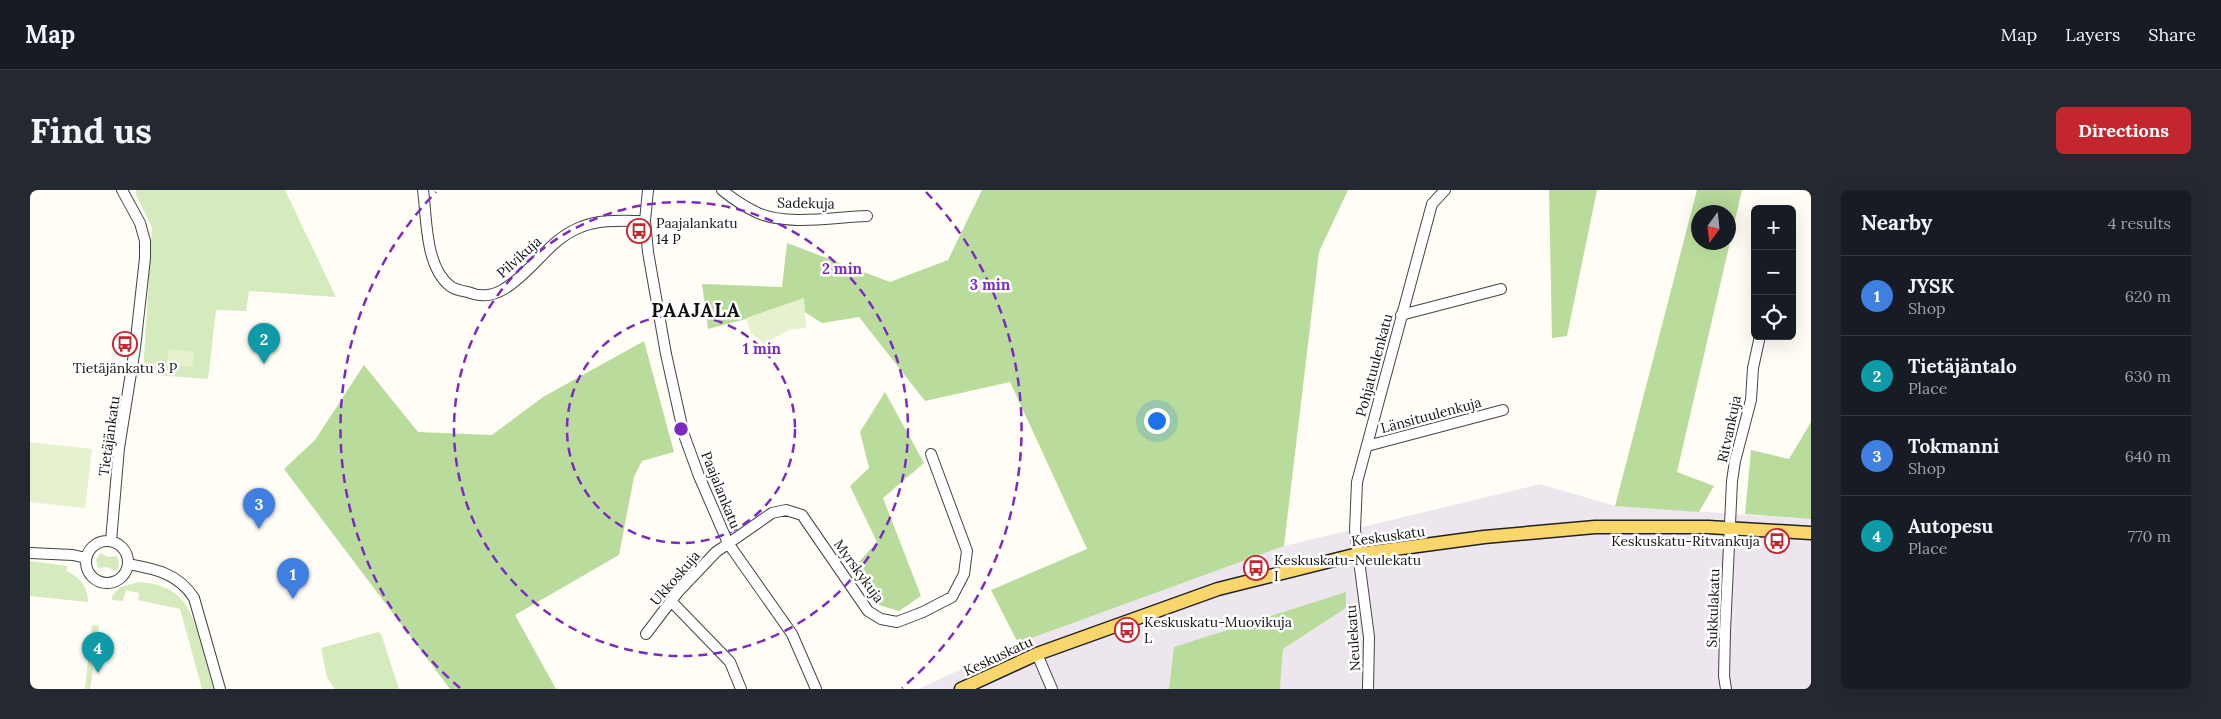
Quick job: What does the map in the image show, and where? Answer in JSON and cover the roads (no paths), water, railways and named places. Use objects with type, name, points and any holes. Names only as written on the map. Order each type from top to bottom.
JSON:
[{"type":"main road","name":"Keskuskatu","points":[[961,689],[1037,654],[1218,589],[1358,554],[1538,531],[1665,526],[1811,533]]},
{"type":"street","name":"Tietäjänkatu","points":[[111,541],[119,448],[135,348],[145,258],[145,242],[140,223],[122,190]]},
{"type":"street","name":"Pilvikuja","points":[[423,190],[432,261],[451,287],[477,295],[490,295],[504,289],[550,247],[580,227],[599,222],[645,221]]},
{"type":"street","name":"Paajalankatu","points":[[648,190],[645,221],[666,354],[684,435],[698,476],[728,543],[792,634],[816,689]]},
{"type":"street","name":"Sadekuja","points":[[722,190],[740,203],[774,218],[867,216]]},
{"type":"street","name":"Pohjatuulenkatu","points":[[1358,554],[1355,530],[1357,482],[1432,204],[1445,190]]},
{"type":"street","points":[[1401,315],[1501,289]]},
{"type":"street","name":"Ritvankuja","points":[[1731,528],[1735,460],[1751,400],[1753,368],[1759,340]]},
{"type":"street","name":"Länsituulenkuja","points":[[1367,446],[1503,410]]},
{"type":"street","name":"Myrskykuja","points":[[728,543],[772,513],[786,510],[802,515],[868,611],[880,619],[897,622],[924,612],[952,597],[964,574],[968,551],[931,454]]},
{"type":"street","name":"Sukkulakatu","points":[[1726,689],[1724,676],[1725,631],[1731,528]]},
{"type":"street","points":[[102,541],[111,541],[124,548],[128,556],[128,564],[126,572],[120,578],[113,582],[104,583],[90,575],[86,567],[86,558],[88,551],[94,544],[102,541]]},
{"type":"street","name":"Ukkoskuja","points":[[646,634],[671,601],[705,562],[728,543]]},
{"type":"street","points":[[30,552],[73,555],[86,558]]},
{"type":"street","name":"Neulekatu","points":[[1358,554],[1369,637],[1368,689]]},
{"type":"street","points":[[128,564],[168,573],[188,589],[194,598],[220,689]]},
{"type":"street","points":[[671,601],[730,662],[741,689]]},
{"type":"street","points":[[1037,654],[1052,689]]},
{"type":"place","name":"Paajalankatu 14 P","points":[[639,231]]},
{"type":"place","name":"Tietäjänkatu 3 P","points":[[125,344]]},
{"type":"place","name":"Tietäjäntalo","points":[[264,364]]},
{"type":"place","name":"Tokmanni","points":[[259,529]]},
{"type":"place","name":"Keskuskatu-Ritvankuja","points":[[1777,541]]},
{"type":"place","name":"Keskuskatu-Neulekatu I","points":[[1256,568]]},
{"type":"place","name":"JYSK","points":[[293,599]]},
{"type":"place","name":"Keskuskatu-Muovikuja L","points":[[1127,630]]},
{"type":"place","name":"Autopesu","points":[[98,673]]},
{"type":"district","name":"PAAJALA","points":[[696,310]]}]
